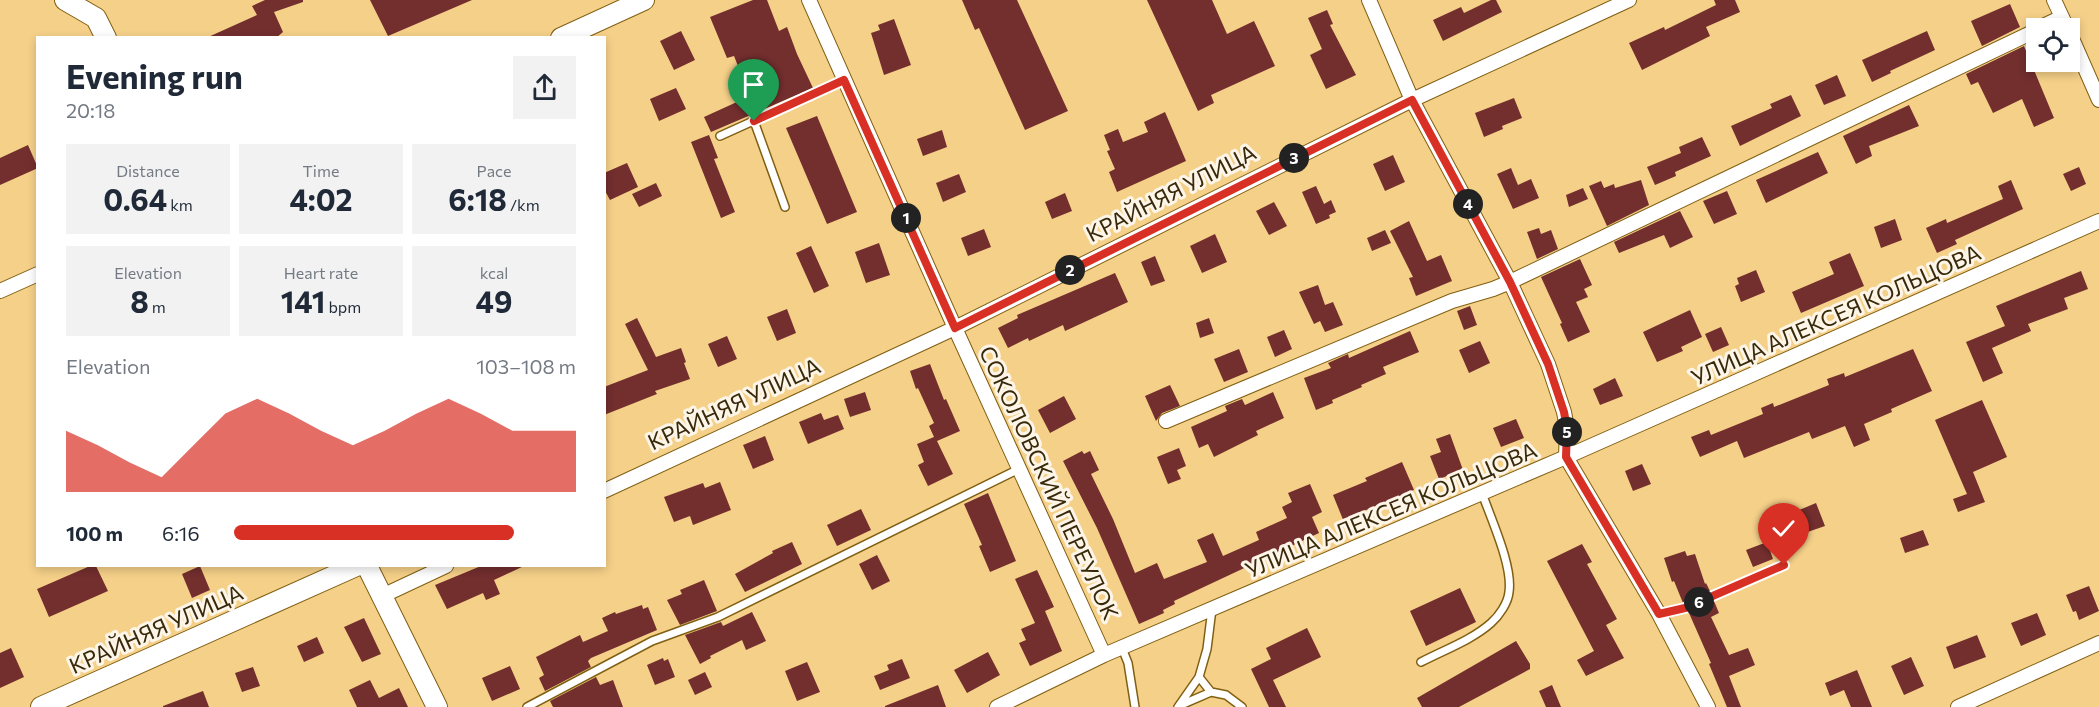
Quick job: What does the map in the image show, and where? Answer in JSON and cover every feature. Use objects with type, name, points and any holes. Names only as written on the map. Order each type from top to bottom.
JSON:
[{"type":"main road","points":[[66,0],[96,18],[105,36]]},
{"type":"main road","points":[[565,36],[644,0]]},
{"type":"main road","name":"КРАЙНЯЯ УЛИЦА","points":[[41,707],[354,567]]},
{"type":"main road","points":[[368,567],[437,707]]},
{"type":"street","name":"СОКОЛОВСКИЙ ПЕРЕУЛОК","points":[[809,0],[1104,655]]},
{"type":"street","points":[[1369,0],[1412,100],[1510,282],[1548,364],[1560,394],[1567,428],[1566,457],[1659,614],[1708,707]]},
{"type":"street","name":"КРАЙНЯЯ УЛИЦА","points":[[606,490],[955,328],[1412,100],[1629,0]]},
{"type":"street","points":[[2054,0],[2063,18]]},
{"type":"street","points":[[1166,421],[1452,301],[1493,290],[2026,35]]},
{"type":"street","points":[[2080,57],[2099,100]]},
{"type":"street","name":"УЛИЦА АЛЕКСЕЯ КОЛЬЦОВА","points":[[997,707],[1104,655],[1482,494],[2099,221]]},
{"type":"street","points":[[0,291],[36,275]]},
{"type":"street","points":[[382,596],[444,567]]},
{"type":"street","points":[[1958,707],[2099,643]]},
{"type":"lane","points":[[720,136],[844,80]]},
{"type":"lane","points":[[754,121],[785,207]]},
{"type":"lane","points":[[527,707],[652,642],[718,617],[1019,469]]},
{"type":"lane","points":[[1421,662],[1492,623],[1506,603],[1510,586],[1506,563],[1482,494]]},
{"type":"lane","points":[[1659,614],[1685,608],[1784,565]]},
{"type":"lane","points":[[1177,707],[1199,677],[1207,649],[1212,609]]},
{"type":"lane","points":[[1122,648],[1129,670],[1135,707]]},
{"type":"lane","points":[[1199,677],[1211,692]]},
{"type":"lane","points":[[1177,707],[1211,692],[1226,695],[1242,707]]},
{"type":"building","points":[[265,0],[303,0],[303,2],[274,12],[283,32],[278,36],[210,36],[257,15],[252,6]]},
{"type":"building","points":[[370,0],[472,0],[388,36]]},
{"type":"building","points":[[753,0],[767,0],[779,31],[787,27],[813,88],[711,132],[704,117],[750,96],[734,56],[727,58],[710,17]]},
{"type":"building","points":[[962,0],[1017,0],[1068,111],[1025,130],[979,28],[975,30]]},
{"type":"building","points":[[1147,0],[1212,0],[1227,34],[1254,21],[1275,66],[1211,95],[1214,103],[1198,111]]},
{"type":"building","points":[[1491,0],[1496,0],[1502,12],[1443,41],[1433,20],[1461,7],[1464,13]]},
{"type":"building","points":[[1714,0],[1735,0],[1740,12],[1706,27],[1710,36],[1642,70],[1629,43],[1664,27],[1665,30],[1716,5]]},
{"type":"building","points":[[2010,4],[2020,27],[1982,46],[1971,21]]},
{"type":"building","points":[[1327,10],[1333,24],[1330,25],[1356,75],[1326,89],[1310,55],[1322,49],[1308,18]]},
{"type":"building","points":[[894,19],[911,65],[884,75],[871,33],[880,30],[878,25]]},
{"type":"building","points":[[681,31],[695,60],[674,70],[660,41]]},
{"type":"building","points":[[1927,31],[1935,50],[1872,82],[1862,60]]},
{"type":"building","points":[[2024,46],[2026,72],[2035,72],[2054,118],[2034,127],[2022,99],[1993,113],[1978,82],[1971,85],[1966,74]]},
{"type":"building","points":[[1837,75],[1846,96],[1824,105],[1815,85]]},
{"type":"building","points":[[676,88],[686,109],[659,121],[650,99]]},
{"type":"building","points":[[1791,95],[1801,116],[1740,146],[1731,126],[1772,108],[1770,104]]},
{"type":"building","points":[[1514,98],[1522,118],[1484,137],[1475,113]]},
{"type":"building","points":[[1909,105],[1919,126],[1869,146],[1872,156],[1856,164],[1843,136]]},
{"type":"building","points":[[1165,112],[1186,161],[1117,192],[1109,172],[1115,169],[1107,151],[1110,150],[1104,135],[1118,129],[1123,142],[1148,132],[1144,122]]},
{"type":"building","points":[[817,116],[857,212],[827,224],[786,128]]},
{"type":"building","points":[[942,130],[947,147],[923,156],[917,139]]},
{"type":"building","points":[[709,135],[718,158],[714,159],[735,212],[721,218],[691,142]]},
{"type":"building","points":[[1702,137],[1711,156],[1675,172],[1676,176],[1655,185],[1647,167],[1681,153],[1679,147]]},
{"type":"building","points":[[28,145],[36,169],[0,185],[0,158]]},
{"type":"building","points":[[1818,152],[1828,173],[1766,203],[1756,180]]},
{"type":"building","points":[[1393,155],[1405,182],[1385,191],[1373,164]]},
{"type":"building","points":[[627,163],[638,187],[610,200],[606,193],[606,172]]},
{"type":"building","points":[[2079,167],[2086,184],[2071,191],[2063,174]]},
{"type":"building","points":[[1511,168],[1518,185],[1531,179],[1539,198],[1513,209],[1497,174]]},
{"type":"building","points":[[959,174],[966,192],[943,202],[936,183]]},
{"type":"building","points":[[1641,180],[1649,205],[1607,226],[1589,186],[1601,181],[1604,188],[1614,184],[1615,188]]},
{"type":"building","points":[[2011,180],[2023,209],[1955,240],[1957,244],[1937,253],[1926,228],[1946,219],[1947,223],[2003,199],[1998,186]]},
{"type":"building","points":[[656,183],[662,196],[639,207],[632,194]]},
{"type":"building","points":[[1316,186],[1324,204],[1331,200],[1336,212],[1329,215],[1330,218],[1316,224],[1302,192]]},
{"type":"building","points":[[1583,188],[1588,199],[1569,207],[1566,195]]},
{"type":"building","points":[[1727,191],[1737,214],[1714,224],[1703,201]]},
{"type":"building","points":[[1065,193],[1072,211],[1052,219],[1045,202]]},
{"type":"building","points":[[1274,202],[1287,226],[1269,235],[1256,211]]},
{"type":"building","points":[[1680,211],[1693,237],[1670,248],[1664,235],[1619,253],[1614,242]]},
{"type":"building","points":[[1895,219],[1902,240],[1881,248],[1874,227]]},
{"type":"building","points":[[1409,221],[1427,261],[1441,255],[1452,281],[1416,296],[1409,278],[1413,277],[1390,231]]},
{"type":"building","points":[[1539,228],[1541,234],[1551,230],[1558,249],[1537,259],[1527,232]]},
{"type":"building","points":[[984,229],[991,247],[968,256],[961,238]]},
{"type":"building","points":[[1385,230],[1391,243],[1372,251],[1367,238]]},
{"type":"building","points":[[1215,234],[1227,262],[1202,273],[1190,246]]},
{"type":"building","points":[[879,243],[890,275],[866,283],[855,252]]},
{"type":"building","points":[[811,246],[829,286],[814,293],[796,253]]},
{"type":"building","points":[[1850,253],[1864,286],[1801,313],[1792,292],[1834,274],[1829,262]]},
{"type":"building","points":[[1155,256],[1165,281],[1151,286],[1141,262]]},
{"type":"building","points":[[1580,259],[1592,285],[1584,289],[1588,297],[1576,302],[1590,332],[1568,342],[1541,277]]},
{"type":"building","points":[[1756,270],[1765,292],[1741,302],[1735,286],[1739,284],[1737,278]]},
{"type":"building","points":[[2081,271],[2088,289],[2064,298],[2068,309],[2028,324],[2031,331],[1992,348],[2003,373],[1983,382],[1966,342],[2005,326],[1996,306]]},
{"type":"building","points":[[1115,273],[1128,302],[1065,331],[1063,325],[1008,348],[998,328],[1018,318],[1017,315]]},
{"type":"building","points":[[1318,285],[1325,305],[1333,302],[1343,325],[1325,332],[1320,321],[1314,324],[1299,292]]},
{"type":"building","points":[[1470,306],[1477,325],[1464,330],[1457,311]]},
{"type":"building","points":[[787,309],[796,333],[777,341],[767,317]]},
{"type":"building","points":[[1690,310],[1702,337],[1681,347],[1683,351],[1657,362],[1643,332]]},
{"type":"building","points":[[637,318],[656,357],[681,348],[690,379],[655,391],[657,394],[606,414],[606,386],[648,370],[625,324]]},
{"type":"building","points":[[1209,318],[1214,333],[1200,338],[1196,323]]},
{"type":"building","points":[[1721,327],[1729,345],[1713,352],[1705,334]]},
{"type":"building","points":[[1284,330],[1292,349],[1275,357],[1267,337]]},
{"type":"building","points":[[1410,331],[1419,352],[1383,367],[1386,374],[1316,410],[1304,378],[1331,368],[1328,363],[1348,354],[1349,358]]},
{"type":"building","points":[[727,336],[737,359],[718,367],[708,344]]},
{"type":"building","points":[[1480,341],[1490,363],[1469,373],[1459,350]]},
{"type":"building","points":[[1239,349],[1248,372],[1224,382],[1214,359]]},
{"type":"building","points":[[1913,349],[1932,391],[1864,424],[1870,440],[1854,447],[1845,426],[1812,439],[1809,432],[1744,458],[1737,441],[1700,457],[1691,437],[1709,430],[1711,435],[1763,414],[1761,408],[1773,403],[1774,407],[1829,385],[1827,379],[1844,373],[1845,377]]},
{"type":"building","points":[[930,364],[944,400],[946,399],[960,431],[937,441],[953,474],[928,486],[918,465],[924,462],[917,444],[934,437],[929,426],[934,423],[918,388],[916,389],[910,371]]},
{"type":"building","points":[[1615,378],[1623,396],[1600,405],[1593,389]]},
{"type":"building","points":[[1170,385],[1180,406],[1162,413],[1156,421],[1145,396]]},
{"type":"building","points":[[865,392],[871,410],[850,417],[844,399]]},
{"type":"building","points":[[1273,392],[1284,418],[1256,431],[1258,435],[1214,457],[1208,444],[1199,448],[1191,427],[1227,411],[1225,406],[1242,399],[1245,405]]},
{"type":"building","points":[[1064,396],[1076,419],[1050,433],[1038,410]]},
{"type":"building","points":[[1982,400],[2007,457],[1973,472],[1985,502],[1958,512],[1953,499],[1967,494],[1935,420]]},
{"type":"building","points":[[821,413],[824,420],[838,415],[844,429],[808,444],[799,422]]},
{"type":"building","points":[[1516,419],[1524,438],[1501,447],[1493,428]]},
{"type":"building","points":[[1450,434],[1463,470],[1439,479],[1430,456],[1441,452],[1436,439]]},
{"type":"building","points":[[765,436],[774,460],[753,469],[743,445]]},
{"type":"building","points":[[1179,448],[1186,466],[1177,470],[1181,479],[1168,484],[1157,457]]},
{"type":"building","points":[[1082,451],[1084,454],[1090,451],[1099,470],[1091,474],[1113,519],[1135,573],[1157,563],[1164,579],[1207,562],[1197,540],[1213,533],[1223,556],[1259,540],[1256,532],[1287,518],[1282,507],[1292,502],[1288,493],[1310,484],[1322,512],[1312,517],[1319,533],[1174,601],[1175,604],[1163,610],[1164,613],[1139,624],[1097,528],[1063,461]]},
{"type":"building","points":[[1402,462],[1414,490],[1359,513],[1360,515],[1344,522],[1333,495],[1367,481],[1365,478]]},
{"type":"building","points":[[1642,464],[1651,484],[1633,491],[1625,471]]},
{"type":"building","points":[[720,482],[731,510],[693,525],[690,516],[674,522],[664,497],[703,483],[705,488]]},
{"type":"building","points":[[988,493],[1016,561],[990,572],[979,546],[982,545],[964,504]]},
{"type":"building","points":[[1816,503],[1825,526],[1793,537],[1785,516]]},
{"type":"building","points":[[861,509],[871,530],[837,546],[827,525]]},
{"type":"building","points":[[1923,530],[1929,545],[1905,553],[1900,538]]},
{"type":"building","points":[[792,542],[802,564],[745,592],[735,574],[773,553],[772,551]]},
{"type":"building","points":[[1767,542],[1773,559],[1753,567],[1746,550]]},
{"type":"building","points":[[1582,544],[1592,562],[1587,564],[1617,619],[1606,625],[1624,658],[1586,676],[1577,660],[1594,651],[1547,561]]},
{"type":"building","points":[[1685,551],[1687,556],[1695,554],[1705,584],[1710,591],[1683,603],[1674,581],[1672,582],[1664,558]]},
{"type":"building","points":[[877,555],[890,581],[872,590],[859,564]]},
{"type":"building","points":[[88,567],[96,567],[108,591],[49,617],[37,589]]},
{"type":"building","points":[[200,567],[210,590],[192,598],[182,574]]},
{"type":"building","points":[[479,567],[522,567],[494,580],[500,594],[486,600],[483,593],[447,609],[435,585]]},
{"type":"building","points":[[1037,570],[1054,607],[1045,611],[1062,651],[1030,666],[1019,643],[1026,640],[1021,629],[1035,623],[1015,579]]},
{"type":"building","points":[[704,580],[717,611],[680,625],[667,600],[682,594],[680,590]]},
{"type":"building","points":[[2089,586],[2099,611],[2079,620],[2066,595]]},
{"type":"building","points":[[1460,588],[1476,622],[1426,646],[1410,611]]},
{"type":"building","points":[[1714,601],[1719,613],[1711,617],[1729,655],[1748,648],[1755,665],[1729,676],[1741,707],[1727,707],[1689,613]]},
{"type":"building","points":[[642,605],[643,609],[648,607],[657,630],[591,658],[588,661],[591,667],[545,691],[539,678],[544,675],[536,657],[580,635],[583,642],[608,631],[602,618]]},
{"type":"building","points":[[752,612],[766,641],[746,650],[742,640],[710,656],[711,658],[700,664],[685,635],[721,622],[723,626]]},
{"type":"building","points":[[2037,613],[2046,635],[2021,646],[2011,623]]},
{"type":"building","points":[[364,618],[381,654],[362,662],[344,627]]},
{"type":"building","points":[[1307,628],[1321,657],[1273,680],[1286,707],[1269,707],[1251,669],[1271,659],[1266,648]]},
{"type":"building","points":[[1977,635],[1986,657],[1954,669],[1946,647]]},
{"type":"building","points":[[317,637],[324,653],[304,662],[297,646]]},
{"type":"building","points":[[1516,641],[1530,664],[1530,669],[1459,707],[1422,707],[1417,698]]},
{"type":"building","points":[[11,648],[24,677],[0,688],[0,653]]},
{"type":"building","points":[[988,652],[1000,675],[967,693],[954,670]]},
{"type":"building","points":[[1911,657],[1924,686],[1904,695],[1891,666]]},
{"type":"building","points":[[663,658],[664,661],[668,659],[675,677],[655,685],[647,665]]},
{"type":"building","points":[[902,659],[910,678],[880,690],[874,676],[889,670],[887,665]]},
{"type":"building","points":[[807,662],[820,692],[797,701],[785,671]]},
{"type":"building","points":[[510,666],[520,689],[492,701],[482,678]]},
{"type":"building","points":[[253,667],[260,686],[242,692],[235,673]]},
{"type":"building","points":[[1857,670],[1872,707],[1851,707],[1844,690],[1830,696],[1825,683]]},
{"type":"building","points":[[705,672],[712,687],[695,695],[688,680]]},
{"type":"building","points":[[596,677],[600,685],[613,680],[623,707],[553,707],[550,701]]},
{"type":"building","points":[[370,680],[379,698],[399,688],[408,707],[357,707],[349,690]]},
{"type":"building","points":[[938,685],[946,707],[885,707],[885,706]]},
{"type":"building","points":[[1552,685],[1561,707],[1546,707],[1539,691]]},
{"type":"building","points":[[203,691],[209,707],[163,707],[163,706]]},
{"type":"route","points":[[754,121],[844,80],[955,328],[1412,100],[1510,282],[1548,364],[1560,394],[1564,412],[1567,428],[1566,457],[1659,614],[1685,608],[1784,565]]}]
